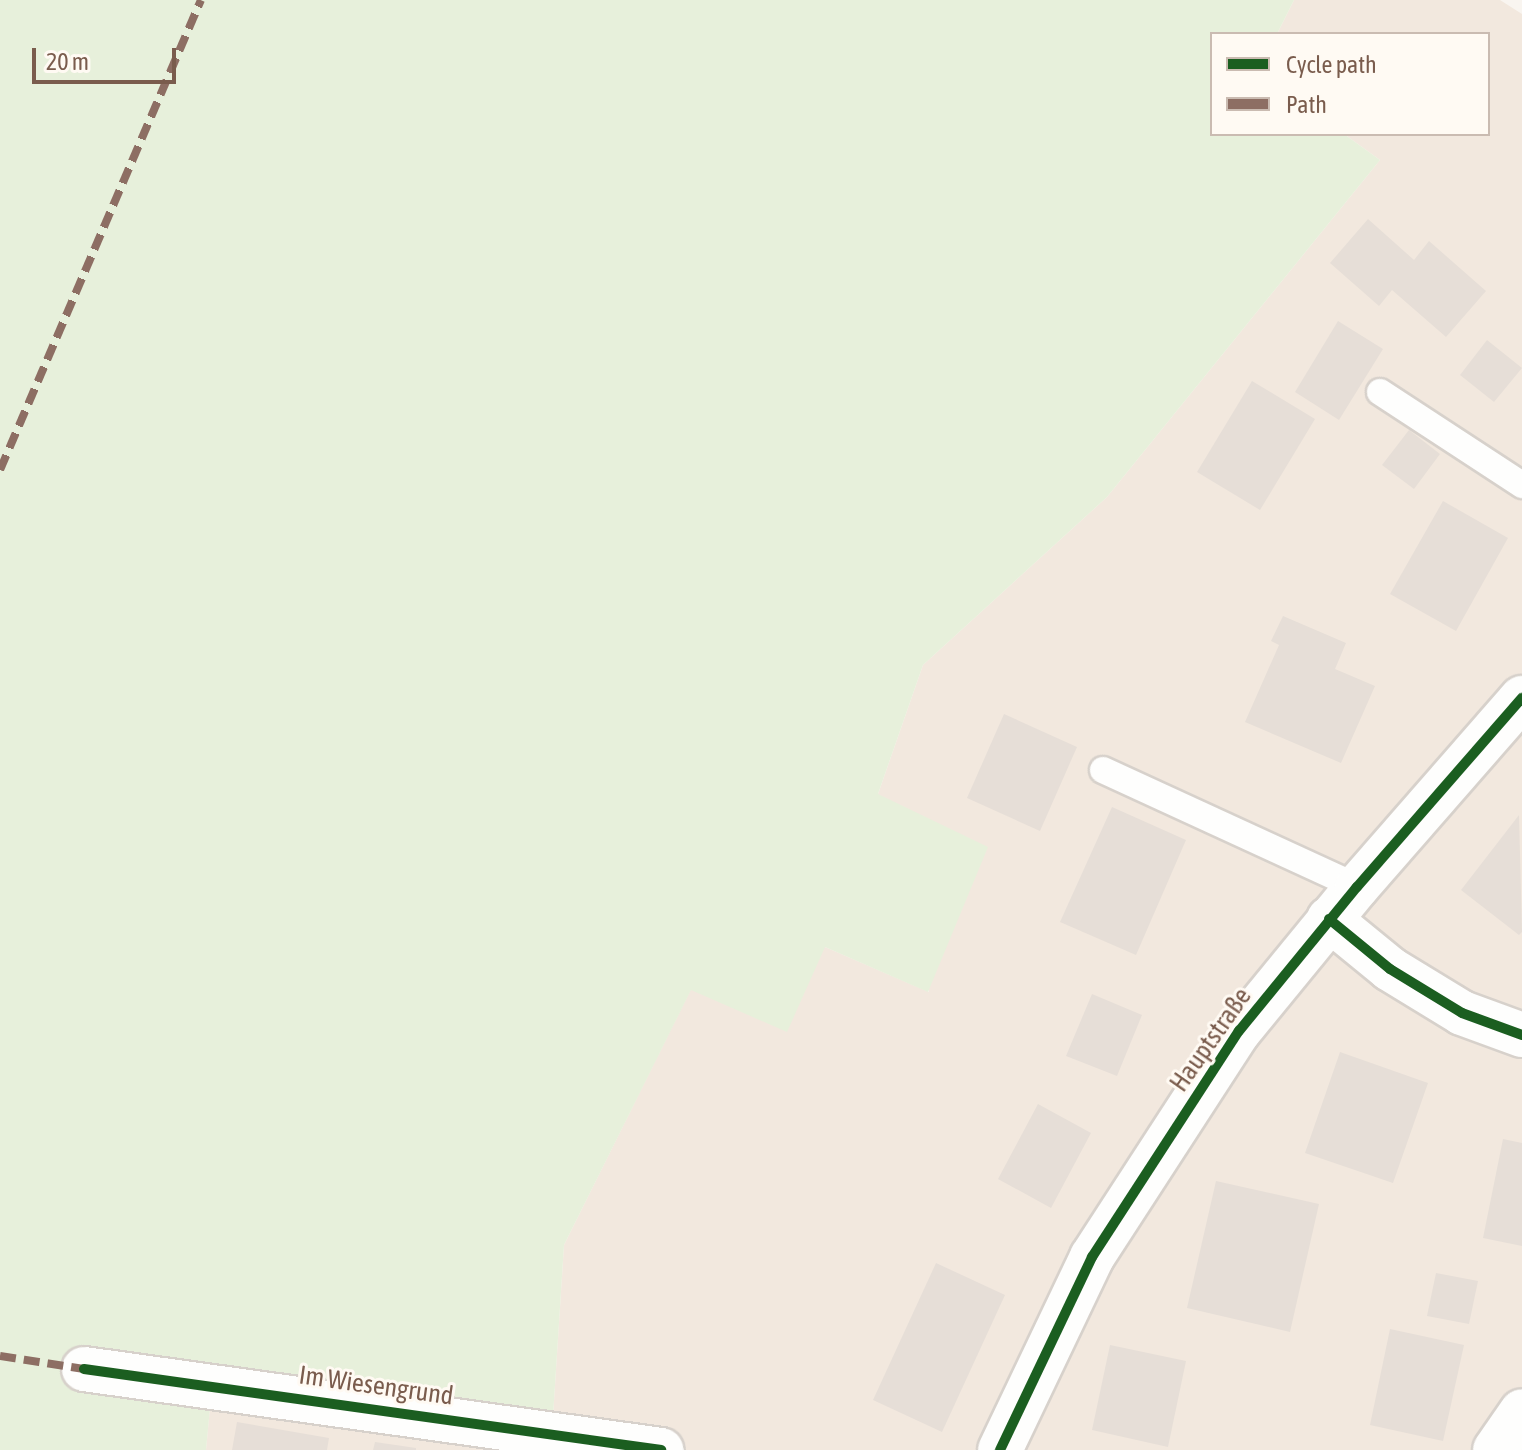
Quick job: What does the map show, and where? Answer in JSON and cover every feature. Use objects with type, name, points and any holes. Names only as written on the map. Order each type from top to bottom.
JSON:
[{"type":"street","name":"Hauptstraße","points":[[1000,1450],[1092,1257],[1239,1031],[1329,919],[1522,698]]},
{"type":"street","points":[[1329,919],[1390,969],[1462,1013],[1522,1035]]},
{"type":"street","name":"Im Wiesengrund","points":[[84,1369],[661,1450]]},
{"type":"street","points":[[1495,1450],[1522,1411]]},
{"type":"lane","points":[[1380,392],[1522,485]]},
{"type":"lane","points":[[1103,770],[1357,887]]},
{"type":"shaded area","points":[[1294,0],[1500,0],[1522,14],[1522,1450],[206,1450],[212,1386],[552,1432],[564,1245],[691,989],[825,947],[929,992],[878,794],[923,665],[1107,497],[1380,160],[1347,136],[1490,136],[1490,32],[1278,32]]},
{"type":"green space","points":[[0,0],[1294,0],[1278,32],[1210,32],[1210,136],[1347,136],[1380,160],[1107,497],[923,665],[878,794],[988,847],[928,992],[825,947],[787,1032],[691,990],[564,1245],[552,1432],[212,1387],[206,1450],[0,1450]]},
{"type":"building","points":[[1368,219],[1414,260],[1429,241],[1486,291],[1446,337],[1392,290],[1379,306],[1330,263]]},
{"type":"building","points":[[1338,321],[1383,349],[1339,420],[1295,392]]},
{"type":"building","points":[[1487,340],[1522,368],[1494,402],[1460,375]]},
{"type":"building","points":[[1252,381],[1315,419],[1260,510],[1197,472]]},
{"type":"building","points":[[1409,430],[1440,454],[1414,489],[1382,465]]},
{"type":"building","points":[[1443,501],[1508,538],[1456,631],[1390,594]]},
{"type":"building","points":[[1283,616],[1346,643],[1335,669],[1375,686],[1341,763],[1245,722],[1279,645],[1271,641]]},
{"type":"building","points":[[1004,714],[1077,747],[1040,831],[967,798]]},
{"type":"building","points":[[1112,807],[1186,840],[1136,955],[1060,922]]},
{"type":"building","points":[[1519,815],[1522,932],[1519,935],[1461,890]]},
{"type":"building","points":[[1092,994],[1142,1015],[1117,1076],[1066,1056]]},
{"type":"building","points":[[1340,1052],[1428,1083],[1393,1183],[1305,1153]]},
{"type":"building","points":[[1038,1104],[1091,1133],[1051,1208],[998,1179]]},
{"type":"building","points":[[1503,1139],[1522,1143],[1522,1246],[1483,1238]]},
{"type":"building","points":[[1216,1181],[1319,1204],[1290,1332],[1187,1308]]},
{"type":"building","points":[[936,1263],[1005,1295],[942,1432],[873,1400]]},
{"type":"building","points":[[1436,1273],[1478,1281],[1469,1324],[1427,1316]]},
{"type":"building","points":[[1390,1329],[1464,1345],[1443,1441],[1370,1425]]},
{"type":"building","points":[[1110,1345],[1186,1361],[1168,1447],[1092,1430]]},
{"type":"building","points":[[237,1422],[329,1438],[327,1450],[232,1450]]},
{"type":"building","points":[[375,1442],[416,1448],[416,1450],[373,1450]]},
{"type":"marked path","points":[[0,470],[201,0]]},
{"type":"marked path","points":[[0,1356],[84,1369]]},
{"type":"cycle path","points":[[1000,1450],[1092,1257],[1239,1031],[1357,887],[1522,698]]},
{"type":"cycle path","points":[[1329,919],[1390,969],[1462,1013],[1522,1035]]},
{"type":"cycle path","points":[[84,1369],[661,1450]]}]
